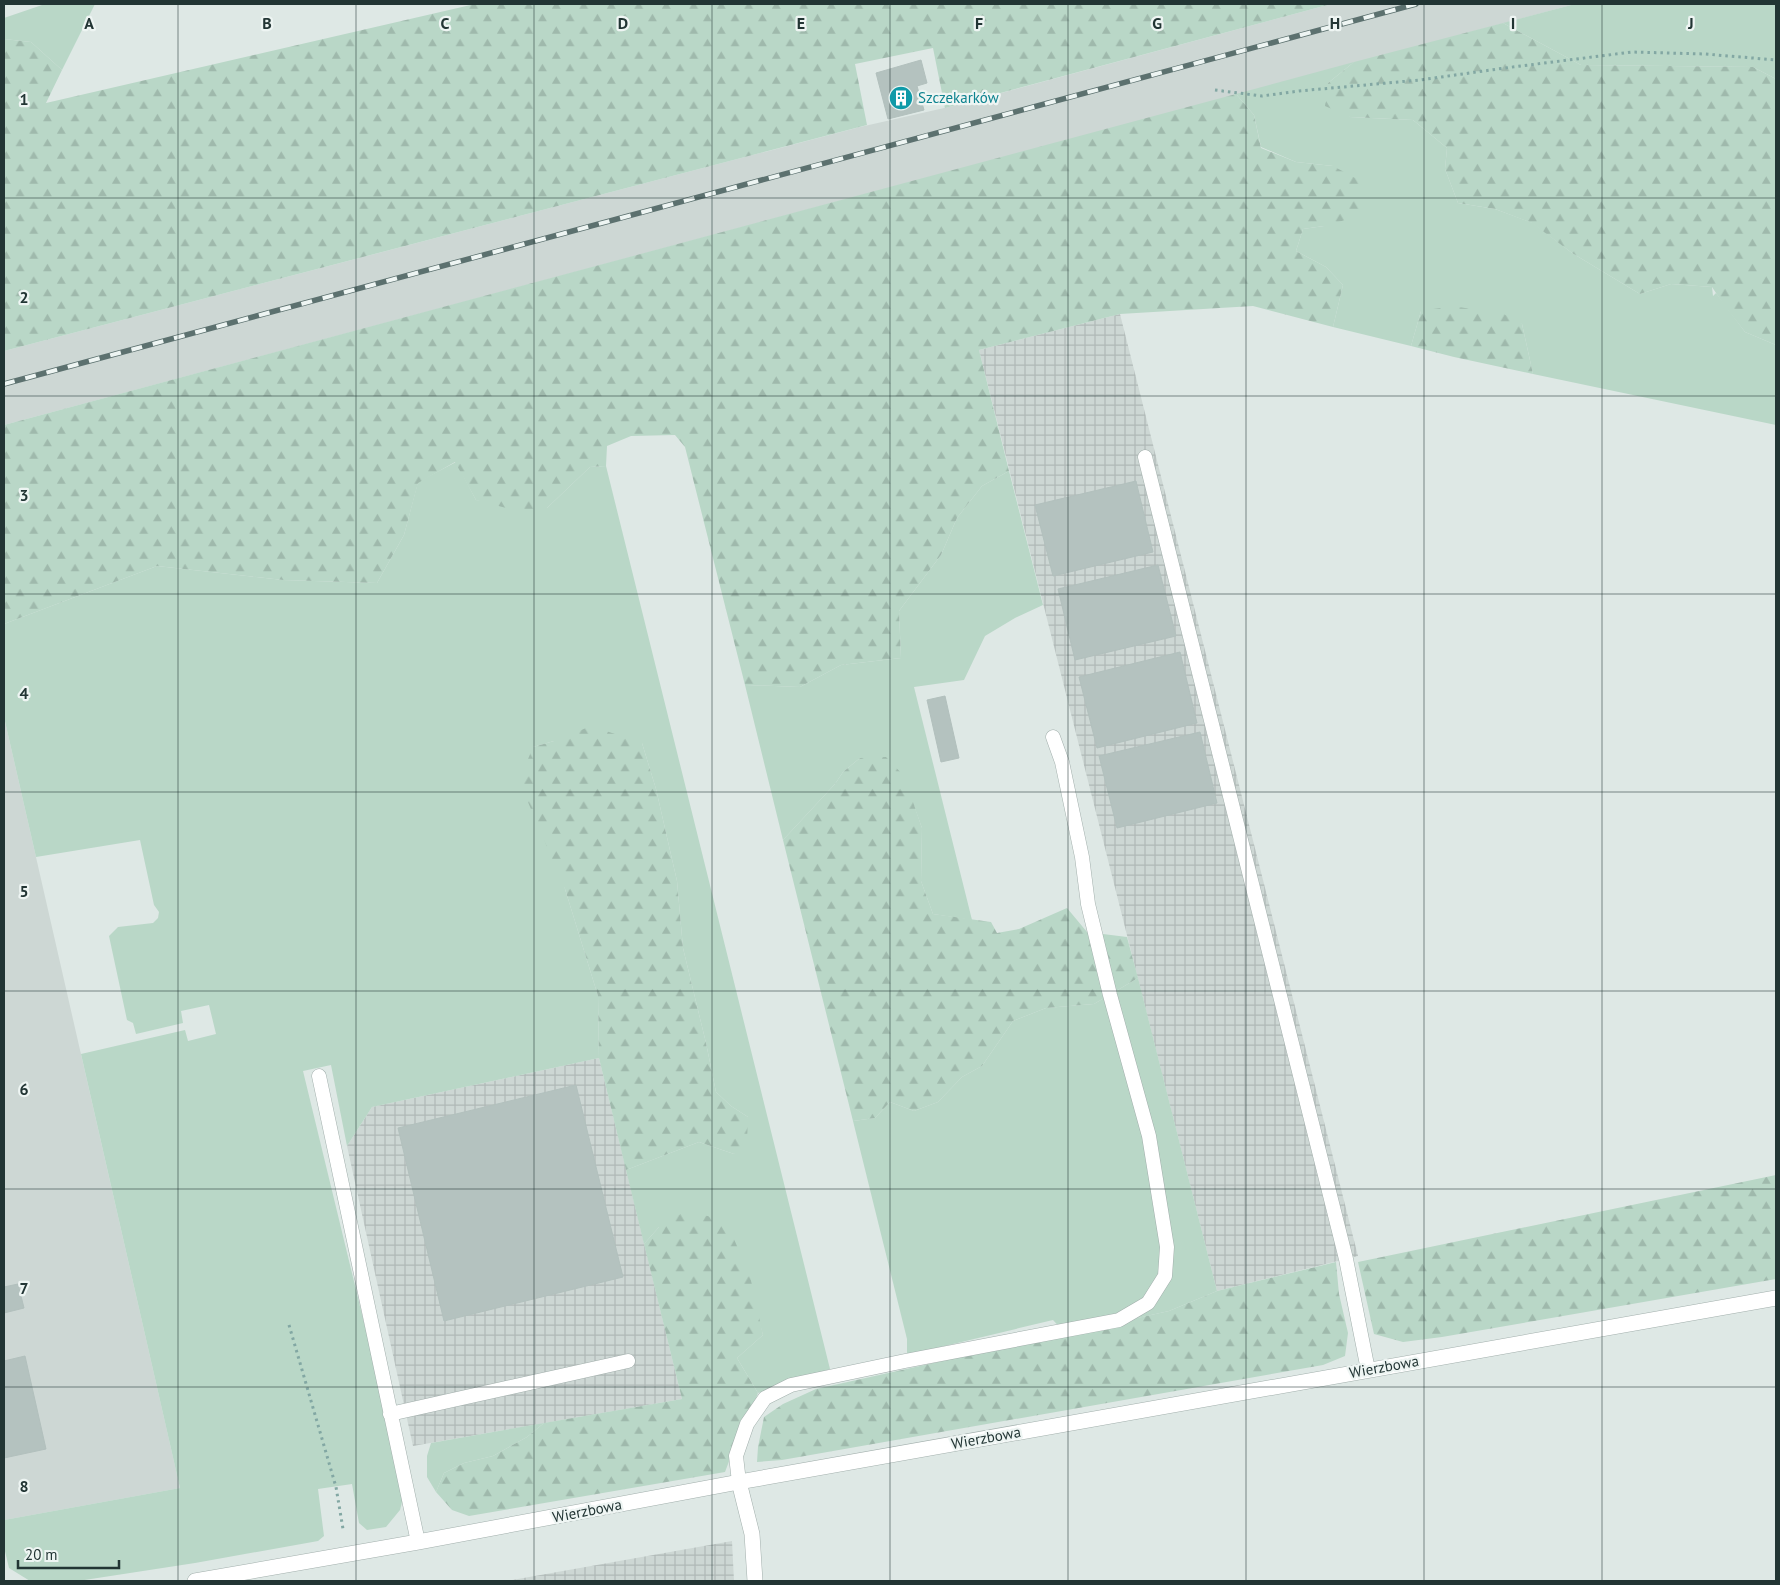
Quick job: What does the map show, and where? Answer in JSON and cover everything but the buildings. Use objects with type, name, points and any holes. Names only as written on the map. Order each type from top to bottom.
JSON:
[{"type":"street","name":"Wierzbowa","points":[[195,1581],[418,1542],[739,1482],[1776,1298]]},
{"type":"street","points":[[739,1482],[752,1534],[755,1581]]},
{"type":"lane","points":[[1145,457],[1344,1249],[1368,1370]]},
{"type":"lane","points":[[739,1482],[736,1456],[747,1424],[765,1398],[791,1385],[1119,1320],[1148,1303],[1165,1276],[1167,1247],[1149,1136],[1092,922],[1082,857],[1062,762],[1053,737]]},
{"type":"lane","points":[[318,1076],[418,1542]]},
{"type":"lane","points":[[390,1414],[628,1361]]},
{"type":"path","points":[[1215,90],[1262,96],[1420,80],[1632,52],[1705,54],[1776,60]]},
{"type":"path","points":[[289,1325],[336,1487],[348,1554]]},
{"type":"shaded area","points":[[1331,4],[1575,4],[4,425],[4,351],[860,127],[953,106]]},
{"type":"shaded area","points":[[1120,314],[1358,1256],[1217,1291],[979,350]]},
{"type":"shaded area","points":[[4,717],[180,1488],[4,1520]]},
{"type":"shaded area","points":[[599,1058],[682,1399],[413,1446],[347,1146],[372,1107]]},
{"type":"shaded area","points":[[732,1541],[734,1581],[506,1581]]},
{"type":"green space","points":[[45,4],[95,4],[62,70],[31,42],[4,39],[4,18]]},
{"type":"green space","points":[[475,4],[1331,4],[945,108],[933,48],[855,64],[867,125],[4,351],[4,39],[31,42],[62,70],[46,103]]},
{"type":"green space","points":[[1575,4],[1776,4],[1776,79],[1753,67],[1581,65],[1503,23]]},
{"type":"green space","points":[[1503,23],[1581,65],[1753,67],[1776,79],[1776,345],[1745,332],[1712,287],[1671,284],[1640,294],[1572,253],[1532,223],[1495,209],[1458,203],[1445,169],[1447,148],[1413,120],[1350,117],[1325,106],[1328,83],[1354,62]]},
{"type":"green space","points":[[1354,62],[1328,83],[1350,117],[1413,120],[1447,148],[1445,169],[1458,203],[1495,209],[1533,223],[1572,253],[1640,294],[1671,284],[1712,287],[1713,296],[1716,293],[1745,332],[1776,345],[1776,425],[1533,374],[1522,324],[1421,311],[1411,346],[1333,327],[1343,285],[1326,267],[1296,251],[1303,229],[1324,226],[1333,166],[1296,162],[1261,147],[1254,115],[1236,94]]},
{"type":"green space","points":[[1236,94],[1254,115],[1261,148],[1296,162],[1333,166],[1359,180],[1363,215],[1324,226],[1303,229],[1296,251],[1326,267],[1343,285],[1333,327],[1253,306],[1120,314],[979,350],[1009,471],[982,486],[957,518],[941,555],[899,611],[901,658],[841,665],[800,687],[745,685],[685,447],[675,435],[631,436],[607,446],[606,466],[590,467],[547,508],[521,512],[476,500],[455,462],[418,483],[404,535],[377,583],[283,580],[157,566],[4,624],[4,425]]},
{"type":"green space","points":[[1452,306],[1504,314],[1522,324],[1533,374],[1411,346],[1421,311]]},
{"type":"green space","points":[[456,462],[476,500],[547,508],[590,467],[606,466],[830,1369],[758,1393],[737,1358],[763,1335],[756,1310],[659,1227],[644,1244],[626,1170],[699,1142],[734,1154],[748,1117],[731,1106],[716,1092],[683,948],[677,881],[656,789],[642,743],[554,741],[533,747],[565,889],[598,996],[599,1058],[372,1107],[347,1146],[331,1065],[303,1071],[398,1463],[404,1494],[400,1510],[386,1527],[367,1530],[359,1523],[352,1484],[318,1489],[324,1536],[318,1541],[78,1581],[30,1581],[9,1568],[4,1547],[4,1520],[180,1488],[81,1054],[185,1030],[188,1041],[216,1034],[209,1005],[181,1011],[183,1023],[136,1034],[133,1023],[127,1020],[109,936],[118,927],[153,923],[158,918],[159,912],[154,905],[140,840],[36,857],[4,717],[4,624],[157,566],[283,580],[377,583],[404,535],[418,482]]},
{"type":"green space","points":[[1009,471],[1043,605],[1015,618],[985,636],[964,680],[914,687],[972,920],[933,914],[921,881],[922,828],[913,803],[860,758],[843,772],[835,784],[783,840],[745,685],[800,687],[841,665],[901,658],[899,611],[941,555],[957,518],[982,486]]},
{"type":"green space","points":[[591,726],[642,743],[656,789],[677,881],[683,948],[716,1092],[731,1106],[748,1117],[747,1141],[734,1154],[699,1142],[626,1170],[599,1058],[598,996],[565,889],[519,781],[533,747],[554,741]]},
{"type":"green space","points":[[886,757],[904,776],[922,828],[921,881],[933,914],[991,922],[997,933],[1019,929],[1067,908],[1087,932],[1127,937],[1138,978],[1094,1004],[1046,1008],[1013,1021],[982,1066],[962,1077],[938,1102],[914,1111],[890,1102],[875,1118],[853,1121],[783,840],[835,784],[843,772],[860,758]]},
{"type":"green space","points":[[1138,978],[1217,1291],[1169,1311],[1066,1334],[1053,1320],[907,1355],[907,1339],[853,1121],[875,1118],[890,1102],[914,1111],[938,1102],[962,1077],[982,1066],[1013,1021],[1046,1008],[1094,1004]]},
{"type":"green space","points":[[1776,1175],[1776,1279],[1442,1337],[1403,1342],[1374,1334],[1358,1262]]},
{"type":"green space","points":[[682,1213],[708,1216],[730,1230],[750,1276],[763,1335],[737,1358],[758,1393],[725,1472],[469,1516],[452,1510],[436,1492],[444,1473],[464,1463],[493,1456],[527,1437],[544,1423],[682,1399],[644,1244],[659,1227]]},
{"type":"green space","points":[[1336,1262],[1339,1294],[1348,1333],[1345,1356],[1323,1365],[782,1460],[757,1462],[764,1417],[783,1404],[816,1389],[1169,1311],[1217,1291]]},
{"type":"green space","points":[[544,1423],[527,1437],[493,1456],[464,1463],[444,1473],[436,1492],[427,1477],[427,1456],[431,1443]]},
{"type":"railway","points":[[4,384],[1416,4]]},
{"type":"place","name":"Szczekarków","points":[[901,98]]}]
